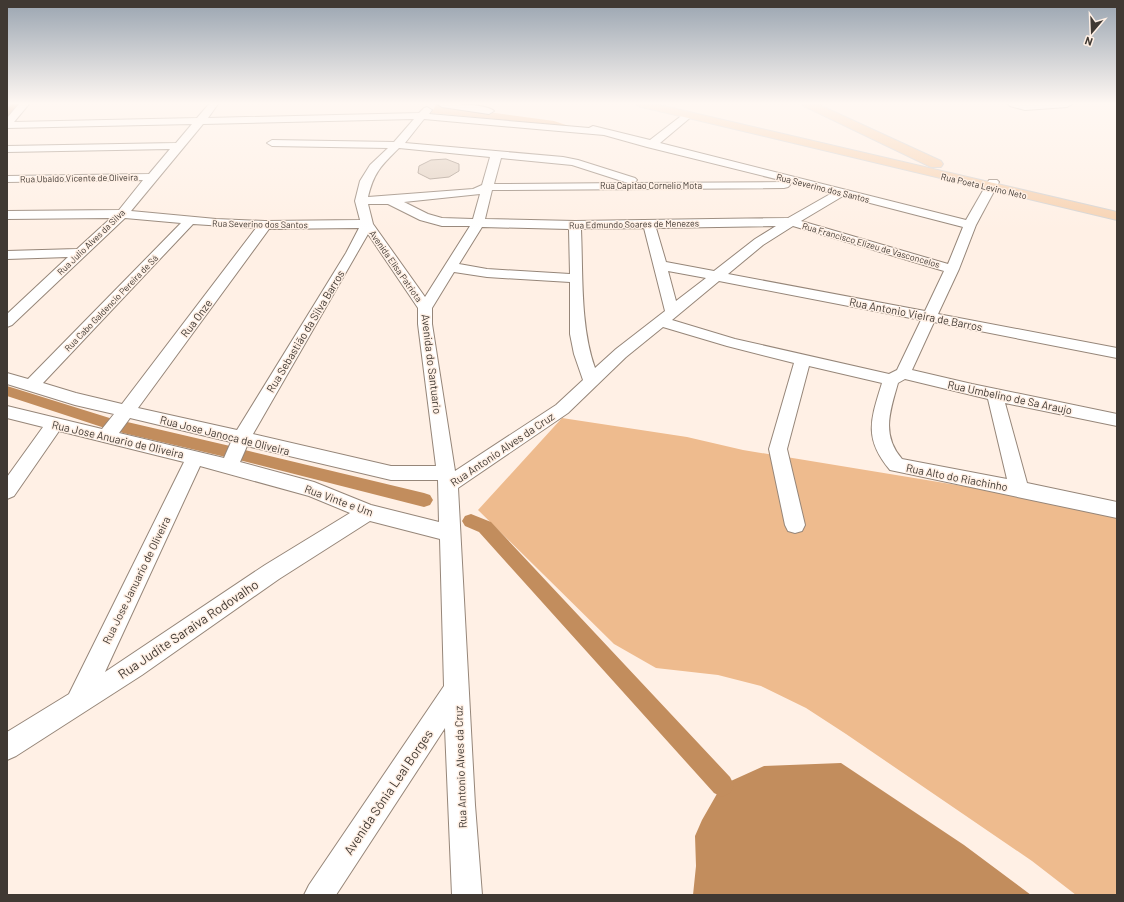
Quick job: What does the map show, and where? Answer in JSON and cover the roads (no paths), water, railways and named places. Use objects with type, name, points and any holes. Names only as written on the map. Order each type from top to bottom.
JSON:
[{"type":"main road","name":"Rua Poeta Levino Neto","points":[[818,146],[948,177],[992,185],[1117,216]]},
{"type":"main road","points":[[887,146],[948,177]]},
{"type":"main road","points":[[896,146],[957,174],[992,185],[1117,210]]},
{"type":"street","points":[[7,149],[173,146]]},
{"type":"street","name":"Rua Julio Alves da Silva","points":[[7,322],[122,214],[178,146]]},
{"type":"street","points":[[367,224],[361,201],[366,181],[374,167],[396,146]]},
{"type":"street","points":[[408,146],[574,162],[643,185]]},
{"type":"street","name":"Rua Severino dos Santos","points":[[655,146],[970,225]]},
{"type":"street","name":"Avenida do Santuario","points":[[447,486],[425,324],[425,308],[478,223],[496,155]]},
{"type":"street","name":"Rua Ubaldo Vicente de Oliveira","points":[[7,179],[152,177]]},
{"type":"street","name":"Rua Capitao Cornelio Mota","points":[[361,201],[390,200],[475,192],[488,187],[813,185]]},
{"type":"street","points":[[897,377],[930,317],[970,225],[992,185]]},
{"type":"street","name":"Rua Antonio Alves da Cruz","points":[[467,895],[461,823],[457,689],[447,486],[562,409],[621,353],[759,242],[842,192]]},
{"type":"street","name":"Rua Edmundo Soares de Menezes","points":[[390,200],[424,217],[442,222],[576,225],[791,222]]},
{"type":"street","name":"Rua Severino dos Santos","points":[[7,215],[122,214],[190,221],[265,225],[367,224]]},
{"type":"street","name":"Rua Cabo Galdencio Pereira de Sá","points":[[32,385],[190,221]]},
{"type":"street","name":"Rua Francisco Elizeu de Vasconcelos","points":[[791,222],[952,269]]},
{"type":"street","name":"Avenida Elisa Patriota","points":[[367,224],[425,308]]},
{"type":"street","name":"Rua Sebastião da Silva Barros","points":[[230,464],[242,438],[352,253],[367,224]]},
{"type":"street","points":[[649,224],[659,265],[666,316]]},
{"type":"street","name":"Rua Onze","points":[[116,424],[265,225]]},
{"type":"street","points":[[576,225],[578,334],[582,354],[592,382]]},
{"type":"street","points":[[7,255],[80,253]]},
{"type":"street","name":"Rua Antonio Vieira de Barros","points":[[659,265],[1117,353]]},
{"type":"street","points":[[450,267],[487,273],[576,278]]},
{"type":"street","name":"Rua Umbelino de Sa Araujo","points":[[666,316],[732,343],[803,360],[995,395],[1117,420]]},
{"type":"street","points":[[795,524],[778,449],[803,360]]},
{"type":"street","name":"Rua Alto do Riachinho","points":[[897,377],[884,405],[879,437],[886,456],[896,465],[1117,510]]},
{"type":"street","name":"Rua Jose Janoca de Oliveira","points":[[7,378],[75,399],[116,424],[242,438],[323,459],[447,486]]},
{"type":"street","name":"Rua Alto do Riachinho","points":[[995,395],[1019,490]]},
{"type":"street","name":"Rua Jose Anuario de Oliveira","points":[[7,412],[55,424],[116,424],[195,458],[230,464]]},
{"type":"street","points":[[7,491],[55,424]]},
{"type":"street","name":"Rua Jose Januario de Oliveira","points":[[78,702],[195,458]]},
{"type":"street","name":"Rua Vinte e Um","points":[[230,464],[314,490],[368,512],[450,531]]},
{"type":"street","name":"Rua Judite Saraiva Rodovalho","points":[[8,746],[134,667],[272,572],[368,512]]},
{"type":"street","name":"Avenida Sônia Leal Borges","points":[[319,895],[457,689]]},
{"type":"waterway","points":[[7,391],[111,424]]},
{"type":"waterway","points":[[123,427],[230,452]]},
{"type":"waterway","points":[[245,456],[424,500]]},
{"type":"waterway","points":[[471,521],[485,527],[722,785]]}]
